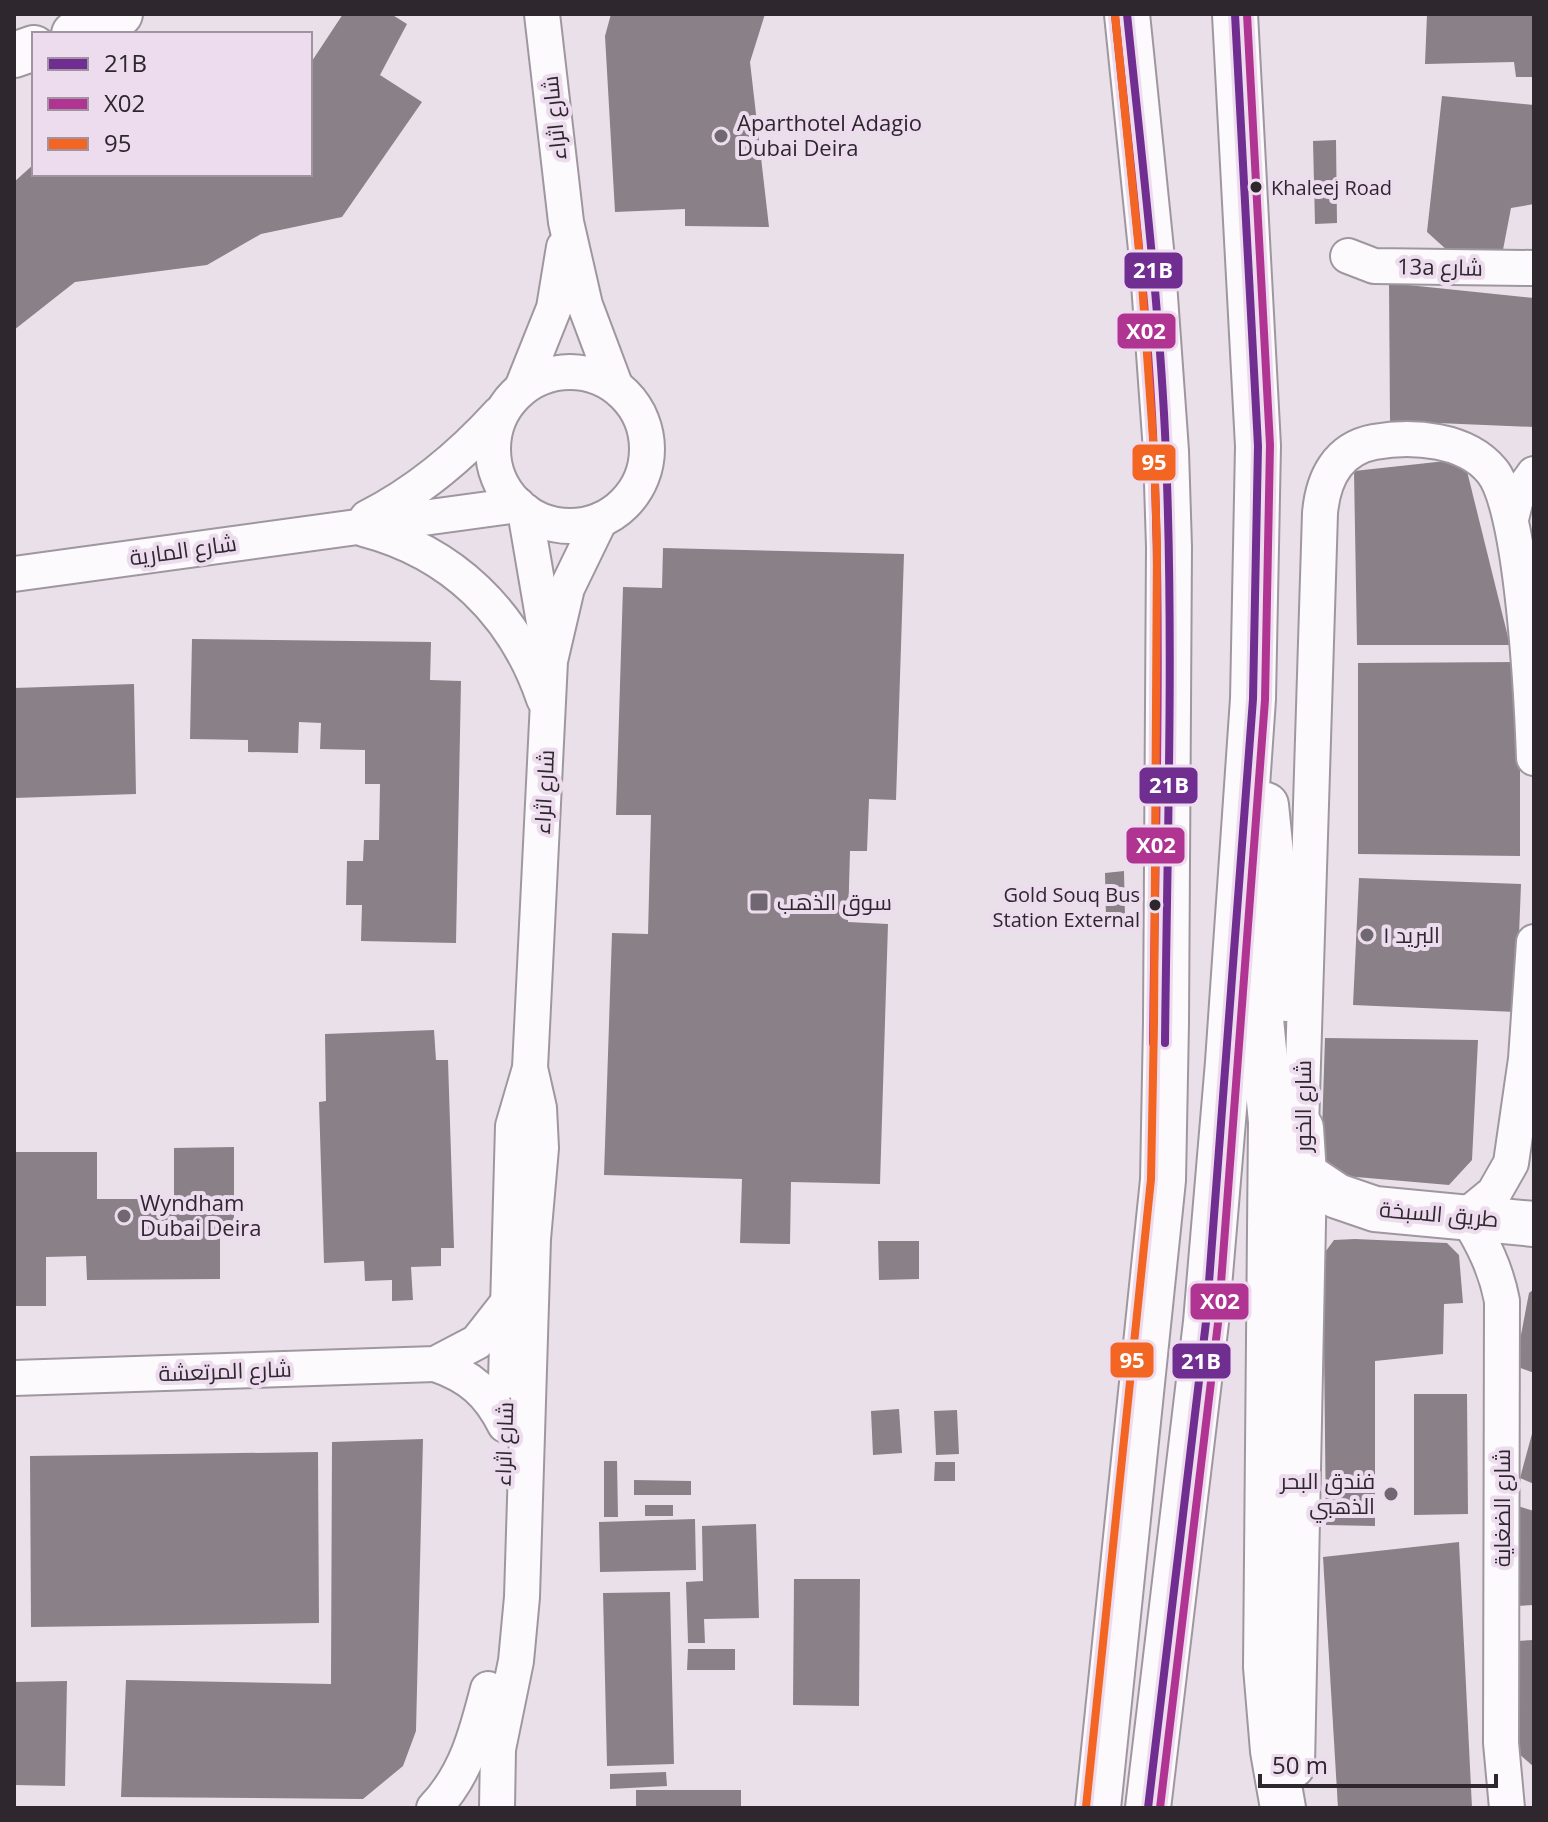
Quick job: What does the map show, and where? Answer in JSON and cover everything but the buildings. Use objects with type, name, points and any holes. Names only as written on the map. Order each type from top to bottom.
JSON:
[{"type":"main road","points":[[79,32],[120,14]]},
{"type":"main road","points":[[1098,1808],[1163,1180],[1166,1023],[1166,464],[1153,269],[1127,14]]},
{"type":"main road","points":[[1148,1808],[1206,1322],[1253,699],[1258,446],[1235,14]]},
{"type":"main road","points":[[1253,699],[1301,1128]]},
{"type":"main road","points":[[1240,878],[1257,972],[1271,1122],[1266,1667],[1273,1751],[1283,1808]]},
{"type":"main road","points":[[1072,1808],[1139,1171],[1166,1023]]},
{"type":"main road","name":"شارع الخور","points":[[1293,1808],[1291,1712],[1304,1174],[1301,1128]]},
{"type":"main road","name":"طريق السبخة","points":[[1304,1174],[1355,1204],[1534,1224]]},
{"type":"street","name":"شارع اثراء","points":[[542,14],[566,222],[585,305],[615,385]]},
{"type":"street","name":"شارع اثراء","points":[[514,398],[554,308],[566,222]]},
{"type":"street","name":"13a شارع","points":[[1348,256],[1374,266],[1534,268]]},
{"type":"street","points":[[558,372],[597,376],[615,385],[639,413],[646,433],[647,454],[643,475],[633,493],[618,509],[600,520],[581,525],[562,525],[522,508],[505,489],[496,469],[493,448],[497,426],[514,398],[558,372]]},
{"type":"street","name":"شارع المارية","points":[[352,526],[398,501],[451,463],[514,398]]},
{"type":"street","name":"شارع الخور","points":[[1301,1128],[1322,491],[1330,471],[1345,455],[1371,442],[1453,445],[1475,455],[1499,483],[1511,519]]},
{"type":"street","points":[[1534,474],[1516,499],[1511,519],[1528,658],[1534,758]]},
{"type":"street","name":"شارع اثراء","points":[[522,508],[550,661]]},
{"type":"street","name":"شارع المارية","points":[[14,574],[352,526],[522,508]]},
{"type":"street","name":"شارع اثراء","points":[[434,1808],[458,1775],[473,1746],[491,1678],[499,1602],[513,1126],[530,1068],[550,661],[567,588],[600,520]]},
{"type":"street","points":[[352,526],[391,536],[428,553],[462,576],[491,603],[516,635],[535,671],[548,710]]},
{"type":"street","points":[[1466,1216],[1494,1193],[1511,1163],[1526,1059],[1534,942]]},
{"type":"street","name":"شارع اثراء","points":[[497,1808],[498,1749],[516,1661],[522,1597],[533,1239],[541,1138],[539,1108],[530,1068]]},
{"type":"street","name":"شارع الضغاية","points":[[1466,1216],[1483,1241],[1498,1279],[1502,1301],[1501,1743],[1507,1808]]},
{"type":"street","name":"شارع المرتعشة","points":[[435,1364],[477,1342],[506,1305]]},
{"type":"street","name":"شارع المرتعشة","points":[[14,1378],[435,1364],[458,1372],[479,1386],[494,1404],[505,1425]]},
{"type":"street","points":[[1501,1743],[1514,1767],[1534,1787]]},
{"type":"transit line","name":"21B","points":[[1127,14],[1155,290],[1166,455],[1170,676],[1165,1043]]},
{"type":"transit line","name":"21B","points":[[1148,1808],[1206,1322],[1253,699],[1258,446],[1235,14]]},
{"type":"transit line","name":"X02","points":[[1160,1808],[1218,1323],[1265,700],[1270,445],[1247,14]]},
{"type":"transit line","name":"X02","points":[[1115,15],[1143,290],[1154,456],[1158,676],[1153,1043]]},
{"type":"transit line","name":"95","points":[[1086,1807],[1151,1179],[1154,1023],[1157,547],[1154,452],[1141,270],[1115,15]]},
{"type":"place","name":"Aparthotel Adagio Dubai Deira","points":[[721,136]]},
{"type":"place","name":"Khaleej Road","points":[[1256,187]]},
{"type":"place","name":"سوق الذهب","points":[[759,902]]},
{"type":"place","name":"Gold Souq Bus Station External","points":[[1155,905]]},
{"type":"place","name":"البريد ١","points":[[1367,935]]},
{"type":"place","name":"Wyndham Dubai Deira","points":[[124,1216]]},
{"type":"place","name":"فندق البحر الذهبي","points":[[1391,1494]]}]
